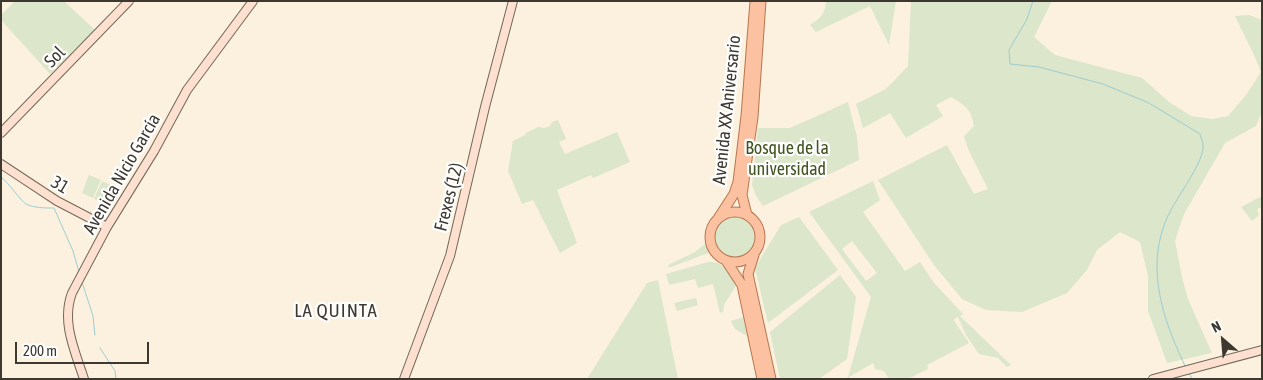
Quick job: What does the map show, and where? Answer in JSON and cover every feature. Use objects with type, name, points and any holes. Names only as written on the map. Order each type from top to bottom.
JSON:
[{"type":"main road","name":"Avenida XX Aniversario","points":[[755,1],[746,116],[738,182],[734,194],[710,231],[710,245],[719,257],[727,262],[742,285],[762,379]]},
{"type":"main road","name":"Avenida XX Aniversario","points":[[762,1],[753,117],[742,195],[747,215],[759,227],[761,236],[748,274],[771,379]]},
{"type":"main road","points":[[719,217],[737,212],[747,215]]},
{"type":"main road","points":[[727,262],[737,263],[746,260],[754,254]]},
{"type":"street","name":"Sol","points":[[1,133],[129,1]]},
{"type":"street","name":"Avenida Nicio García","points":[[84,379],[68,322],[69,300],[107,227],[154,151],[188,90],[253,1]]},
{"type":"street","name":"Frexes (12)","points":[[404,379],[450,256],[485,107],[513,1]]},
{"type":"street","name":"31","points":[[1,164],[57,201],[107,227]]},
{"type":"street","points":[[1199,369],[1262,350]]},
{"type":"street","points":[[1153,379],[1262,355]]},
{"type":"street","points":[[1172,379],[1183,373]]},
{"type":"green space","points":[[15,1],[64,1],[95,30],[50,74],[1,20],[1,15]]},
{"type":"green space","points":[[826,1],[896,1],[889,45],[870,6],[816,32],[810,25],[822,15]]},
{"type":"green space","points":[[911,1],[1052,1],[1034,37],[1055,55],[1142,78],[1169,102],[1191,116],[1212,119],[1228,116],[1246,95],[1261,72],[1235,16],[1249,15],[1262,20],[1262,112],[1256,126],[1225,143],[1184,214],[1175,241],[1188,299],[1212,353],[1167,363],[1148,311],[1148,276],[1140,242],[1120,232],[1097,250],[1087,270],[1067,293],[1022,312],[986,310],[962,299],[934,265],[878,180],[947,145],[974,194],[988,189],[968,149],[964,136],[974,126],[969,112],[951,97],[936,105],[943,116],[906,138],[890,113],[863,128],[856,104],[886,89],[908,66]]},
{"type":"green space","name":"Bosque de la universidad","points":[[848,102],[857,137],[859,160],[763,206],[756,196],[752,185],[758,128],[790,128]]},
{"type":"green space","points":[[558,120],[566,139],[559,142],[565,154],[617,132],[630,162],[593,178],[591,175],[557,190],[577,243],[560,253],[533,200],[522,204],[508,171],[513,141],[538,127],[545,128]]},
{"type":"green space","points":[[89,175],[101,180],[93,198],[82,193]]},
{"type":"green space","points":[[102,181],[113,186],[106,204],[94,199]]},
{"type":"green space","points":[[873,181],[880,200],[863,212],[905,271],[920,262],[934,283],[963,314],[960,316],[1011,365],[1007,367],[998,358],[979,354],[966,335],[958,317],[954,319],[955,322],[969,343],[927,365],[928,369],[908,379],[889,379],[884,371],[875,369],[873,363],[849,377],[849,379],[845,379],[848,377],[871,297],[809,212]],"holes":[[[852,241],[877,273],[866,281],[842,249]]]},
{"type":"green space","points":[[1262,196],[1262,207],[1257,209],[1259,215],[1252,221],[1241,207]]},
{"type":"green space","points":[[734,215],[746,219],[752,225],[756,237],[752,249],[746,255],[734,259],[722,255],[716,249],[712,237],[716,225],[722,219]]},
{"type":"green space","points":[[799,217],[838,270],[768,323],[755,268],[781,225]]},
{"type":"green space","points":[[706,243],[711,252],[667,267],[695,252]]},
{"type":"green space","points":[[708,262],[722,265],[737,284],[724,305],[723,312],[720,313],[713,284],[698,288],[695,279],[669,285],[666,274]]},
{"type":"green space","points":[[840,275],[856,297],[847,359],[819,379],[780,379],[770,332]]},
{"type":"green space","points":[[658,280],[678,379],[587,379],[647,283]]},
{"type":"green space","points":[[696,298],[698,305],[677,311],[674,303]]},
{"type":"green space","points":[[743,317],[747,336],[735,329],[731,321]]},
{"type":"waterway","points":[[1033,1],[1027,19],[1009,50],[1010,64],[1039,67],[1103,84],[1149,103],[1200,134],[1203,145],[1200,160],[1167,219],[1161,235],[1158,252],[1158,286],[1166,320],[1186,368]]},
{"type":"waterway","points":[[1,177],[26,204],[36,207],[54,208],[73,251],[79,272]]},
{"type":"waterway","points":[[82,282],[93,316],[95,335]]},
{"type":"waterway","points":[[100,348],[115,371],[116,379]]},
{"type":"waterway","points":[[1189,373],[1192,379]]},
{"type":"district","name":"LA QUINTA","points":[[336,311]]}]
